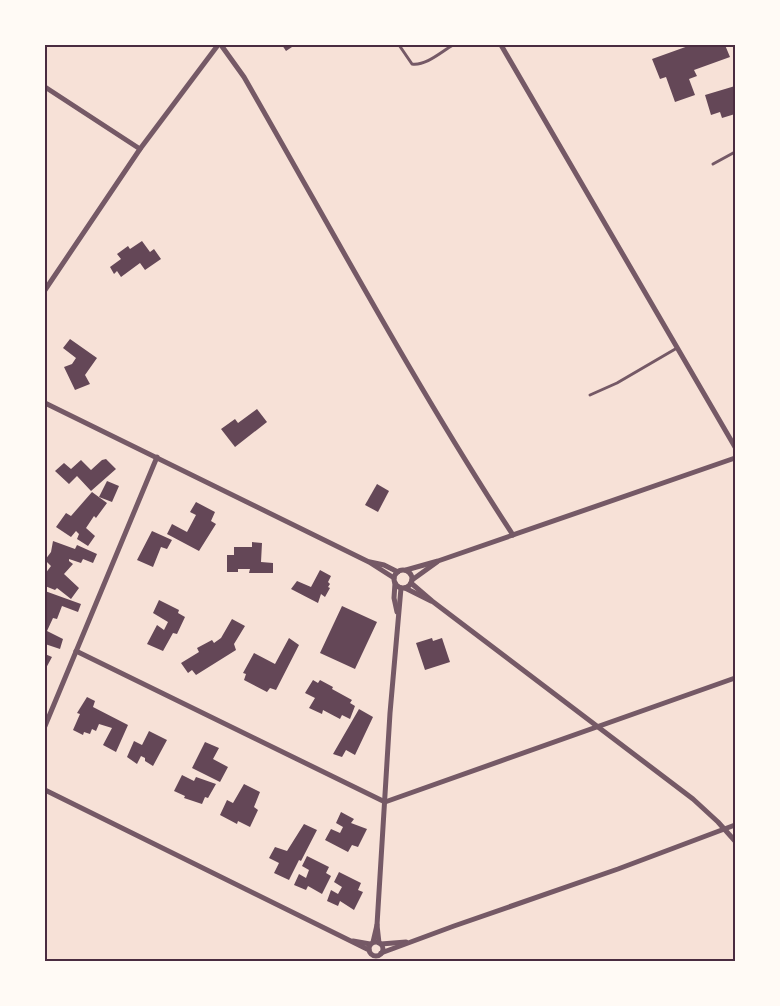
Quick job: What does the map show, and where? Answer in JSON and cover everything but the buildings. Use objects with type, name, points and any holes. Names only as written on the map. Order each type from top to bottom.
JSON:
[{"type":"street","points":[[45,290],[140,149],[220,45],[240,71],[474,475],[513,535]]},
{"type":"street","points":[[501,45],[735,447]]},
{"type":"street","points":[[45,87],[140,149]]},
{"type":"street","points":[[45,403],[369,562],[403,588],[432,601]]},
{"type":"street","points":[[45,726],[157,457]]},
{"type":"street","points":[[369,562],[384,565],[398,572],[438,561],[735,458]]},
{"type":"street","points":[[375,951],[398,616],[403,588],[438,561]]},
{"type":"street","points":[[406,570],[410,572],[412,581],[432,601],[693,799],[725,829],[735,842]]},
{"type":"street","points":[[398,572],[394,598],[398,616]]},
{"type":"street","points":[[76,651],[385,802],[735,678]]},
{"type":"street","points":[[45,790],[375,951],[394,950],[407,942],[618,869],[735,825]]},
{"type":"lane","points":[[399,45],[412,64],[418,64],[453,45]]},
{"type":"lane","points":[[713,164],[735,152]]},
{"type":"lane","points":[[590,395],[617,383],[677,348]]}]
